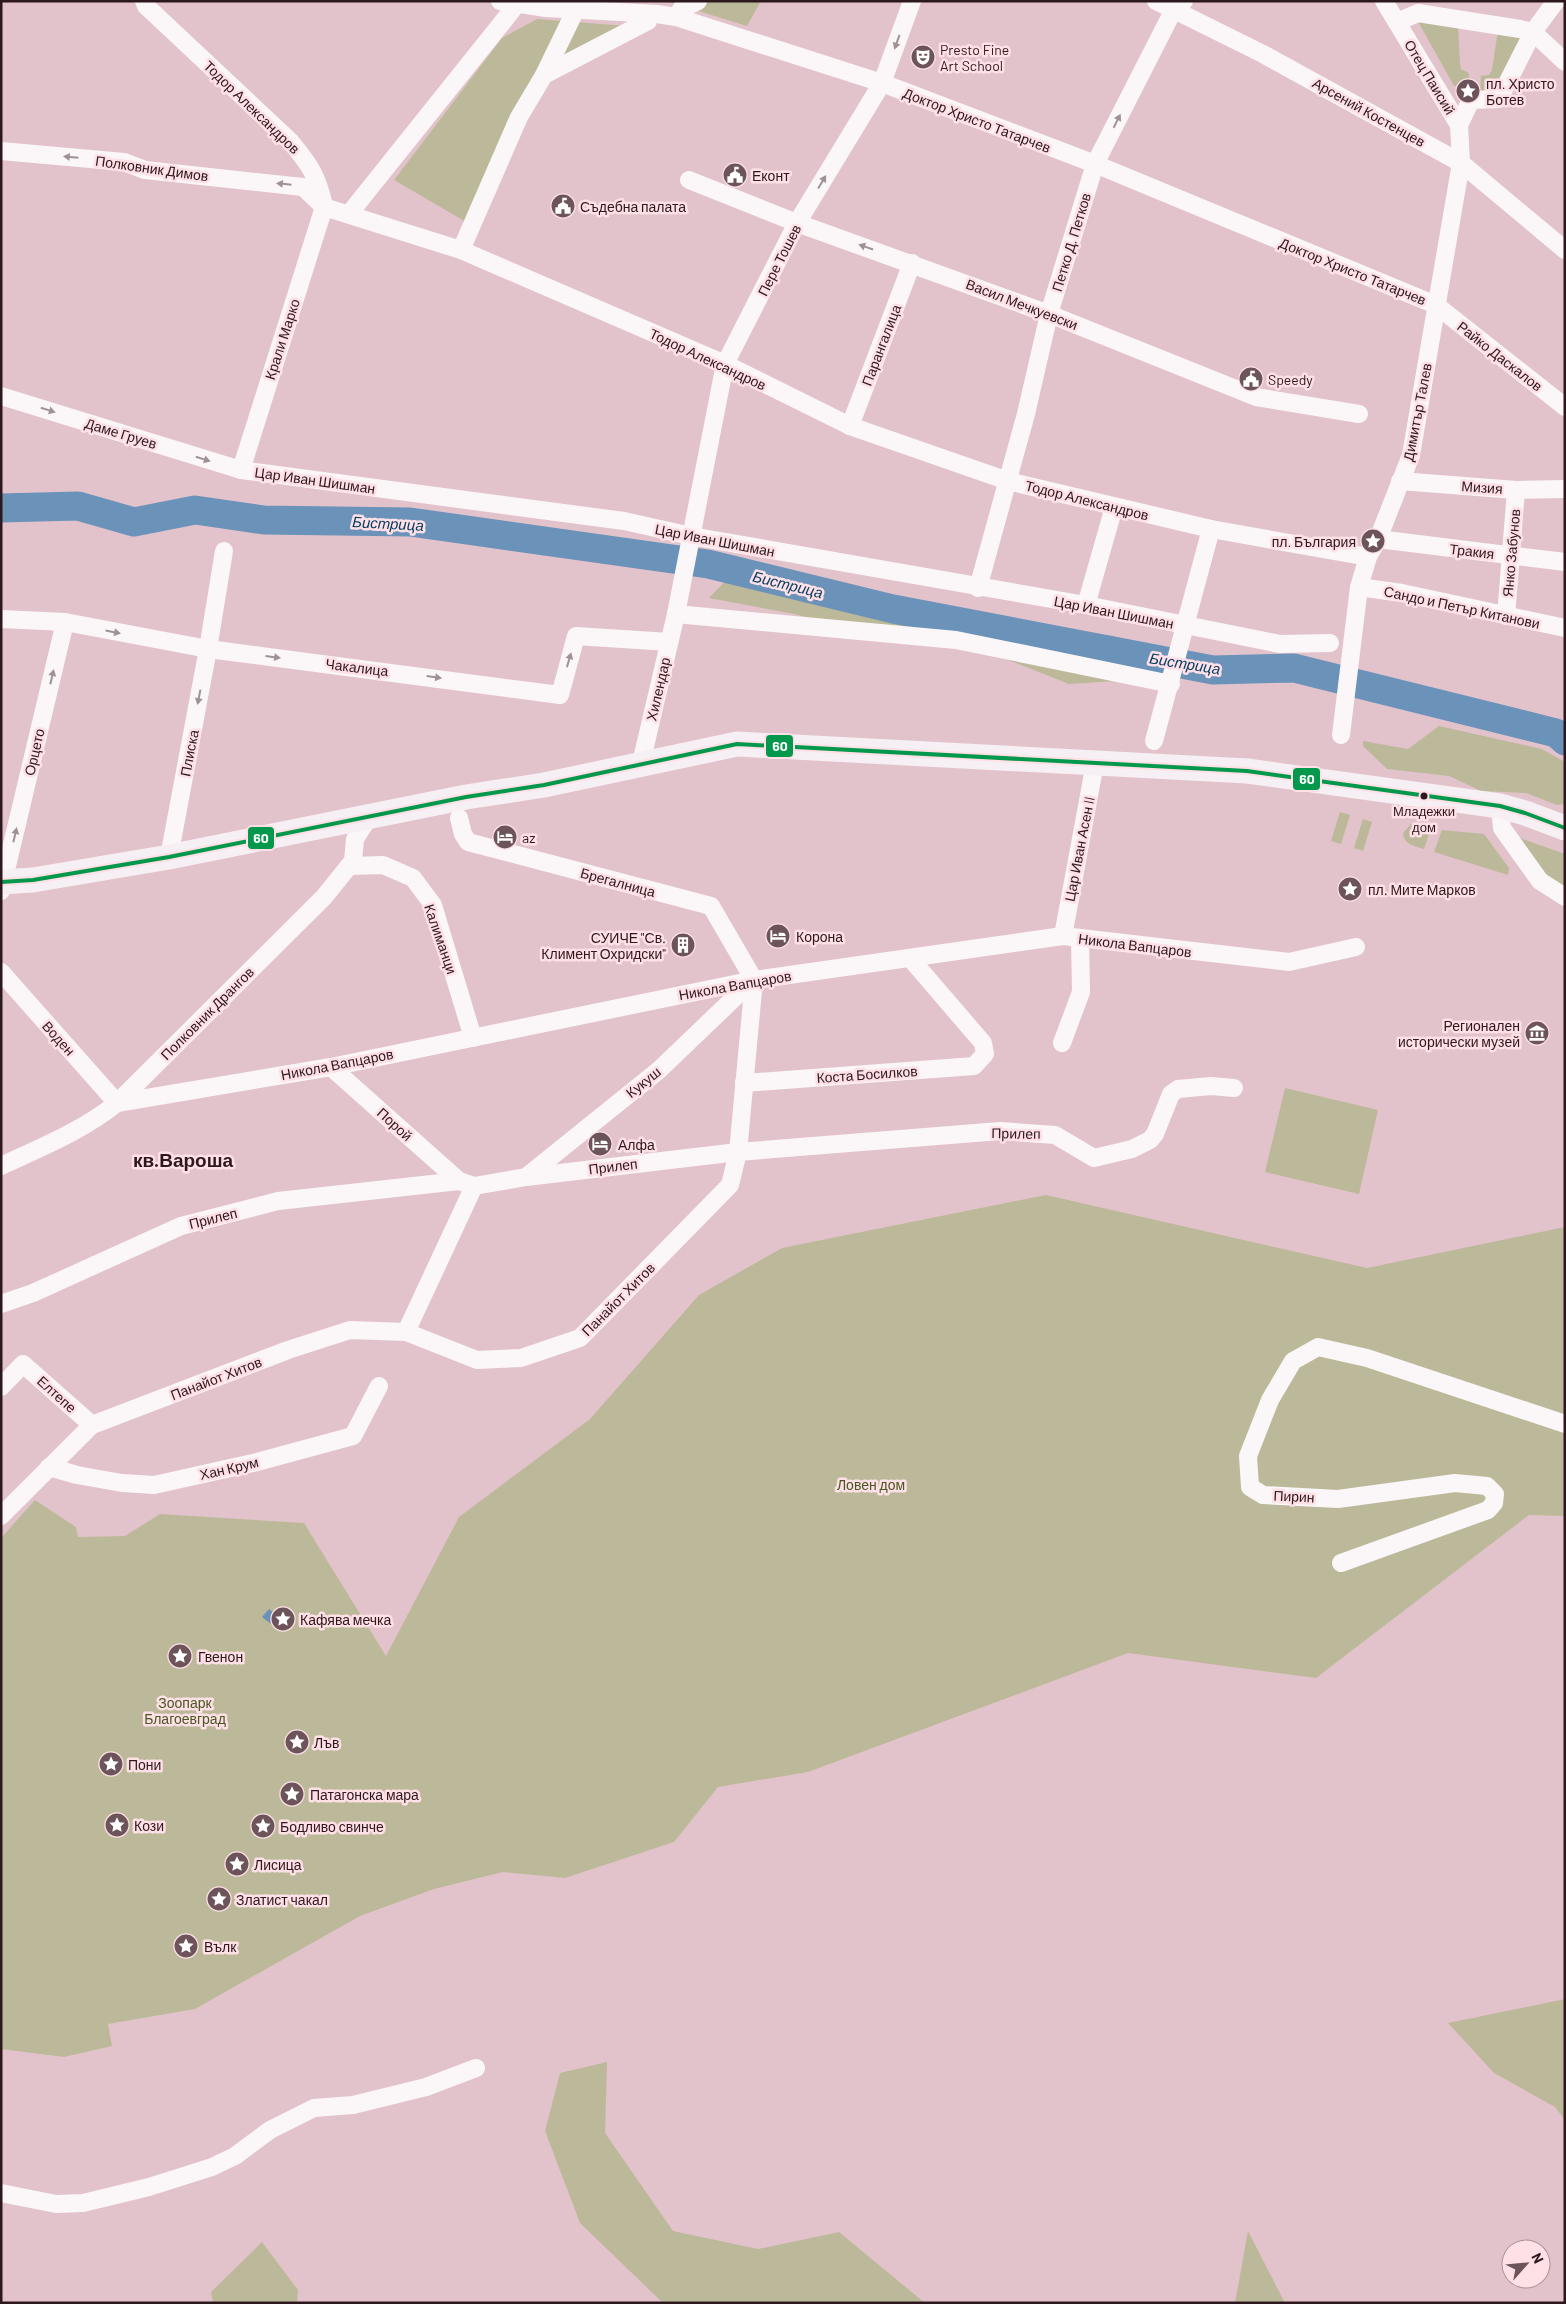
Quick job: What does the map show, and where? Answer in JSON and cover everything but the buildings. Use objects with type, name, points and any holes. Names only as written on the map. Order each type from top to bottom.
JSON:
[{"type":"street","name":"Тодор Александров","points":[[144,1],[146,6],[300,153],[313,171],[319,185],[324,207],[461,250],[725,364],[850,426],[1008,481],[1211,529],[1368,557]]},
{"type":"street","points":[[682,16],[698,1]]},
{"type":"street","name":"Пере Тошев","points":[[691,536],[725,364],[797,223],[882,84],[912,1]]},
{"type":"street","name":"Арсений Костенцев","points":[[1156,1],[1178,6],[1461,163],[1565,250]]},
{"type":"street","name":"Отец Паисий","points":[[1384,1],[1459,125],[1461,163]]},
{"type":"street","points":[[1459,125],[1471,100],[1499,99],[1534,32],[1556,1]]},
{"type":"street","points":[[349,214],[509,3]]},
{"type":"street","name":"Доктор Христо Татарчев","points":[[509,3],[578,6],[682,16],[882,84],[1095,164],[1436,305]]},
{"type":"street","points":[[461,250],[519,117],[544,75],[578,6]]},
{"type":"street","name":"Петко Д. Петков","points":[[978,588],[1025,419],[1049,314],[1095,164],[1178,6]]},
{"type":"street","points":[[1397,22],[1418,14],[1534,32],[1565,62]]},
{"type":"street","points":[[544,75],[648,21]]},
{"type":"street","name":"Полковник Димов","points":[[1,151],[124,162],[145,170],[303,187],[324,207]]},
{"type":"street","name":"Димитър Талев","points":[[1341,735],[1359,587],[1368,557],[1378,539],[1411,455],[1461,163]]},
{"type":"street","name":"Васил Мечкуевски","points":[[689,180],[797,223],[1049,314],[1256,397],[1359,414]]},
{"type":"street","name":"Крали Марко","points":[[241,470],[324,207]]},
{"type":"street","name":"Парангалица","points":[[850,426],[912,263]]},
{"type":"street","name":"Райко Даскалов","points":[[1436,305],[1565,406]]},
{"type":"street","name":"Даме Груев","points":[[1,396],[241,470]]},
{"type":"street","name":"Цар Иван Шишман","points":[[241,470],[624,521],[691,536],[978,588],[1086,605],[1187,627],[1280,644],[1330,642]]},
{"type":"street","name":"Мизия","points":[[1400,481],[1516,490],[1565,489]]},
{"type":"street","name":"Янко Забунов","points":[[1506,616],[1516,490]]},
{"type":"street","points":[[1086,605],[1114,507]]},
{"type":"street","points":[[1154,741],[1187,627],[1211,529]]},
{"type":"street","name":"Хилендар","points":[[641,763],[676,614],[691,536]]},
{"type":"street","name":"Тракия","points":[[1378,539],[1565,562]]},
{"type":"street","name":"Плиска","points":[[168,857],[208,649],[224,551]]},
{"type":"street","name":"Сандо и Петър Китанови","points":[[1359,587],[1402,593],[1565,628]]},
{"type":"street","points":[[676,614],[956,640],[1171,684]]},
{"type":"street","name":"Чакалица","points":[[1,619],[65,622],[208,649],[560,695],[576,636],[669,642]]},
{"type":"street","name":"Орцето","points":[[2,885],[65,622]]},
{"type":"street","points":[[2,885],[168,857],[466,797],[544,785],[737,744],[1247,771],[1500,806],[1565,828]]},
{"type":"street","name":"Цар Иван Асен II","points":[[1062,1043],[1081,992],[1071,937],[1095,762]]},
{"type":"street","points":[[1500,806],[1502,828],[1540,881],[1565,896]]},
{"type":"street","name":"Полковник Дрангов","points":[[1,1166],[71,1134],[98,1119],[117,1103],[324,897],[350,866],[355,854],[355,839],[369,817]]},
{"type":"street","name":"Брегалница","points":[[459,818],[463,834],[468,842],[710,906],[754,980]]},
{"type":"street","name":"Калиманци","points":[[350,866],[383,865],[413,878],[433,905],[473,1038]]},
{"type":"street","name":"Никола Вапцаров","points":[[117,1103],[331,1067],[754,980],[1071,937],[1289,962],[1356,947]]},
{"type":"street","name":"Коста Босилков","points":[[744,1083],[974,1066],[985,1054],[984,1044],[910,958]]},
{"type":"street","name":"Воден","points":[[1,972],[117,1103]]},
{"type":"street","name":"Панайот Хитов","points":[[1,1516],[92,1426],[288,1350],[350,1330],[406,1332],[477,1360],[522,1358],[580,1338],[730,1185],[738,1152],[754,980]]},
{"type":"street","name":"Кукуш","points":[[526,1177],[659,1070],[754,980]]},
{"type":"street","name":"Порой","points":[[331,1067],[466,1184]]},
{"type":"street","name":"Прилеп","points":[[1,1304],[33,1293],[181,1226],[278,1201],[466,1184],[738,1152],[1000,1131],[1055,1135],[1094,1158],[1132,1149],[1150,1140],[1155,1134],[1171,1094],[1178,1089],[1211,1086],[1234,1088]]},
{"type":"street","points":[[406,1332],[466,1184]]},
{"type":"street","name":"Пирин","points":[[1341,1563],[1488,1510],[1494,1503],[1496,1494],[1487,1486],[1455,1483],[1338,1498],[1263,1495],[1250,1486],[1248,1456],[1270,1400],[1293,1360],[1318,1347],[1367,1358],[1565,1424]]},
{"type":"street","name":"Елтепе","points":[[1,1387],[23,1364],[92,1426]]},
{"type":"street","name":"Хан Крум","points":[[49,1467],[113,1482],[154,1485],[256,1462],[353,1436],[379,1386]]},
{"type":"street","points":[[1,2193],[56,2204],[83,2203],[150,2187],[212,2167],[235,2156],[270,2130],[314,2108],[353,2105],[371,2101],[426,2087],[476,2068]]},
{"type":"green space","points":[[649,1],[761,1],[747,26],[672,3]]},
{"type":"green space","points":[[1416,18],[1458,23],[1460,64],[1461,69],[1469,73],[1468,86],[1454,86]]},
{"type":"green space","points":[[537,19],[627,26],[526,88],[514,109],[466,222],[394,180],[502,38]]},
{"type":"green space","points":[[1498,30],[1525,33],[1496,93],[1480,93],[1481,76],[1489,75],[1492,70]]},
{"type":"green space","points":[[730,576],[809,580],[898,610],[921,627],[882,636],[794,614],[709,598]]},
{"type":"green space","points":[[1015,625],[1115,636],[1132,680],[1069,684],[1006,659]]},
{"type":"green space","points":[[1439,726],[1542,749],[1565,762],[1565,804],[1557,805],[1526,793],[1481,791],[1449,776],[1387,769],[1363,746],[1363,741],[1408,749]]},
{"type":"green space","points":[[1340,812],[1350,815],[1341,844],[1331,841]]},
{"type":"green space","points":[[1363,819],[1372,822],[1363,851],[1354,848]]},
{"type":"green space","points":[[1411,824],[1431,828],[1424,849],[1405,840],[1403,833]]},
{"type":"green space","points":[[1442,830],[1484,834],[1509,868],[1508,875],[1434,852]]},
{"type":"green space","points":[[1508,834],[1565,854],[1565,888],[1530,864]]},
{"type":"green space","points":[[1285,1088],[1378,1110],[1359,1194],[1265,1172]]},
{"type":"green space","name":"Ловен дом","points":[[1046,1195],[1367,1268],[1565,1227],[1565,1516],[1529,1515],[1316,1678],[1128,1653],[808,1772],[718,1787],[674,1842],[565,1878],[503,1872],[434,1889],[360,1916],[195,2009],[108,2024],[112,2046],[64,2057],[1,2049],[1,1538],[35,1500],[76,1527],[78,1537],[125,1536],[160,1514],[304,1523],[386,1656],[459,1517],[590,1419],[699,1295],[782,1248]]},
{"type":"green space","points":[[1565,1999],[1565,2120],[1555,2107],[1494,2073],[1448,2023]]},
{"type":"green space","points":[[607,2062],[605,2133],[673,2231],[758,2249],[839,2232],[925,2303],[663,2303],[580,2223],[545,2131],[560,2073]]},
{"type":"green space","points":[[1248,2231],[1285,2303],[1235,2303]]},
{"type":"green space","points":[[262,2242],[298,2290],[297,2303],[213,2303],[211,2292]]},
{"type":"water","points":[[269,1609],[281,1619],[275,1627],[262,1617]]},
{"type":"waterway","name":"Бистрица","points":[[1,508],[78,506],[134,522],[195,510],[264,520],[410,522],[708,564],[893,609],[1213,670],[1294,668],[1556,733],[1565,741]]},
{"type":"transit line","name":"60","points":[[1,882],[33,880],[169,857],[466,797],[544,785],[737,744],[1247,771],[1500,806],[1565,828]]},
{"type":"place","name":"Presto Fine Art School","points":[[923,57]]},
{"type":"place","name":"пл. Христо Ботев","points":[[1468,91]]},
{"type":"place","name":"Еконт","points":[[735,175]]},
{"type":"place","name":"Съдебна палата","points":[[563,206]]},
{"type":"place","name":"Speedy","points":[[1251,379]]},
{"type":"place","name":"пл. България","points":[[1373,541]]},
{"type":"place","name":"Младежки дом","points":[[1424,796]]},
{"type":"place","name":"az","points":[[505,837]]},
{"type":"place","name":"пл. Мите Марков","points":[[1350,889]]},
{"type":"place","name":"Корона","points":[[778,936]]},
{"type":"place","name":"СУИЧЕ \"Св. Климент Охридски\"","points":[[683,945]]},
{"type":"place","name":"Регионален исторически музей","points":[[1537,1033]]},
{"type":"place","name":"Алфа","points":[[600,1144]]},
{"type":"place","name":"Кафява мечка","points":[[283,1619]]},
{"type":"place","name":"Гвенон","points":[[180,1656]]},
{"type":"place","name":"Лъв","points":[[297,1742]]},
{"type":"place","name":"Пони","points":[[111,1764]]},
{"type":"place","name":"Патагонска мара","points":[[292,1794]]},
{"type":"place","name":"Кози","points":[[117,1825]]},
{"type":"place","name":"Бодливо свинче","points":[[263,1826]]},
{"type":"place","name":"Лисица","points":[[237,1864]]},
{"type":"place","name":"Златист чакал","points":[[219,1899]]},
{"type":"place","name":"Вълк","points":[[186,1946]]},
{"type":"district","name":"кв.Вароша","points":[[183,1159]]},
{"type":"park label","name":"Зоопарк Благоевград","points":[[185,1710]]}]
